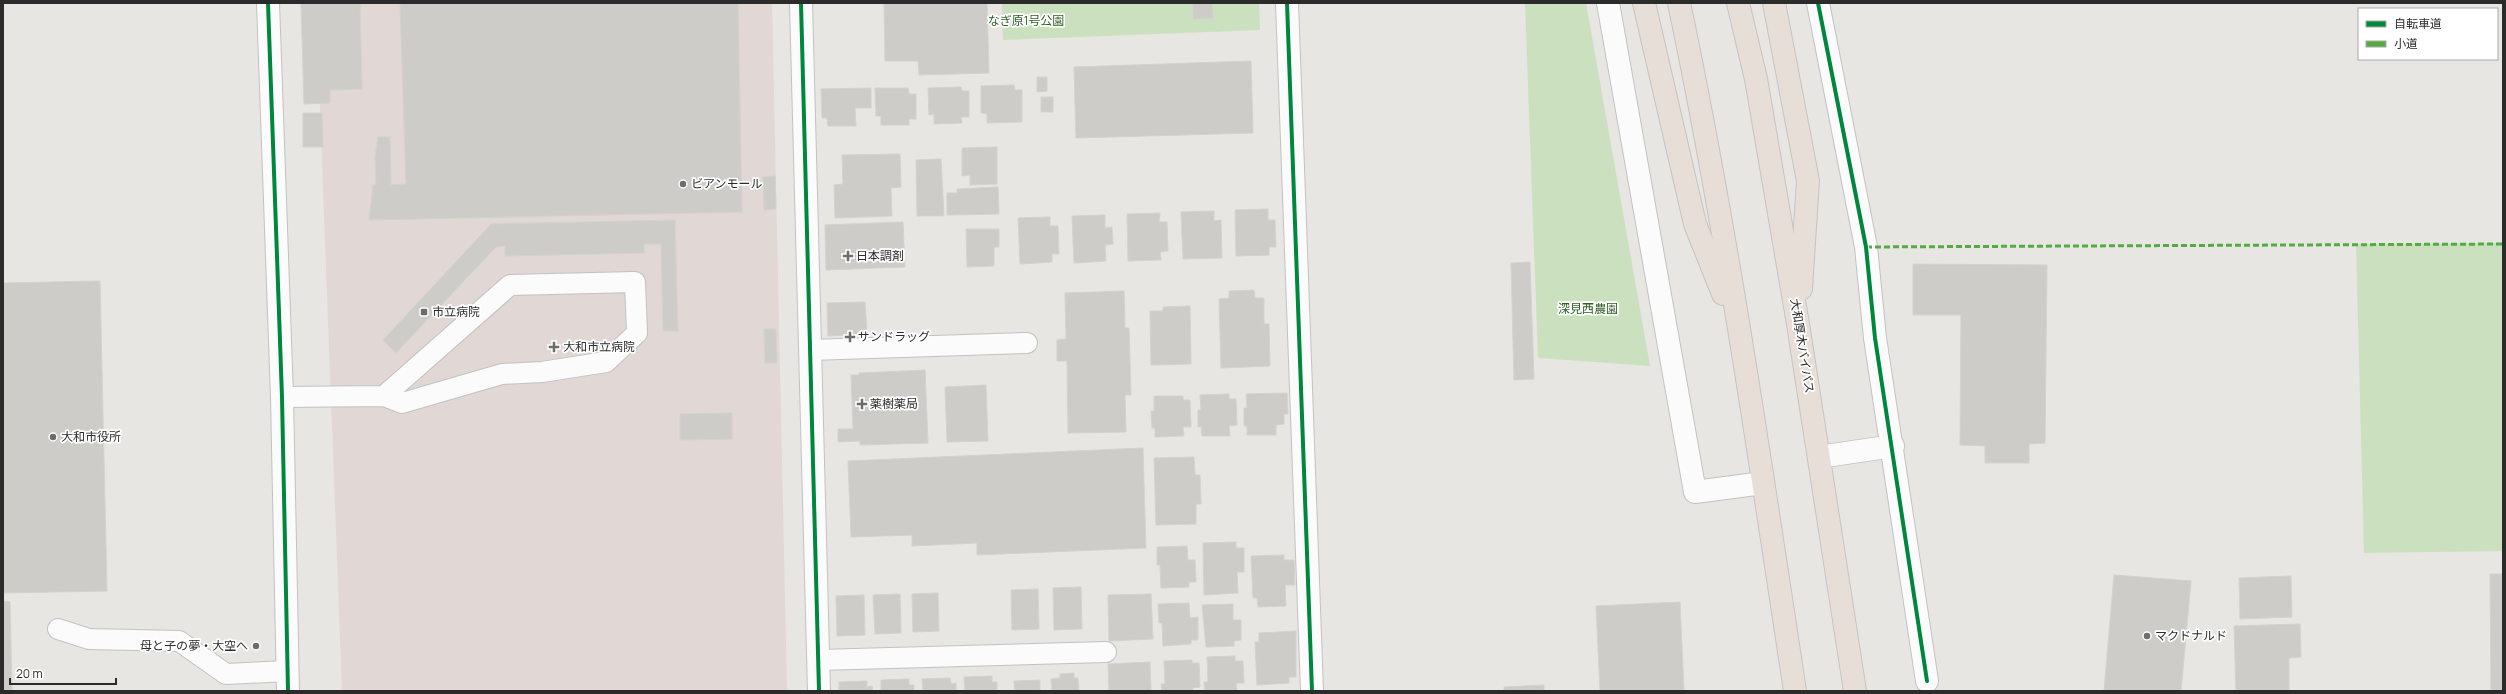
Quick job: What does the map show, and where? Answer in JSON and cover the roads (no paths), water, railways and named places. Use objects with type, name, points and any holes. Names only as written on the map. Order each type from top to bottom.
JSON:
[{"type":"highway","points":[[1644,3],[1695,224],[1740,336]]},
{"type":"highway","points":[[1678,3],[1696,84],[1740,336],[1795,691]]},
{"type":"highway","name":"大和厚木バイパス","points":[[1738,3],[1756,78],[1798,324],[1855,691]]},
{"type":"highway","points":[[1774,3],[1808,181],[1798,324]]},
{"type":"street","points":[[268,3],[282,397],[288,681]]},
{"type":"street","points":[[801,3],[819,691]]},
{"type":"street","points":[[1287,3],[1312,691]]},
{"type":"street","points":[[1608,3],[1695,492],[1763,483]]},
{"type":"street","points":[[1818,3],[1866,247],[1875,338],[1893,446],[1927,681]]},
{"type":"street","points":[[1819,457],[1893,446]]},
{"type":"lane","points":[[282,397],[384,396],[402,403],[502,374],[542,372],[606,362],[637,333],[635,282],[510,285],[384,396]]},
{"type":"lane","points":[[810,350],[1027,343]]},
{"type":"lane","points":[[58,629],[89,639],[179,641],[226,674],[288,681]]},
{"type":"lane","points":[[818,660],[1106,652]]},
{"type":"place","name":"ビアンモール","points":[[683,184]]},
{"type":"place","name":"日本調剤","points":[[848,256]]},
{"type":"place","name":"市立病院","points":[[424,312]]},
{"type":"place","name":"サンドラッグ","points":[[850,337]]},
{"type":"place","name":"大和市立病院","points":[[554,347]]},
{"type":"place","name":"薬樹薬局","points":[[862,404]]},
{"type":"place","name":"大和市役所","points":[[53,437]]},
{"type":"place","name":"マクドナルド","points":[[2147,636]]},
{"type":"place","name":"母と子の夢・大空へ","points":[[256,646]]},
{"type":"park label","name":"なぎ原1号公園","points":[[1026,21]]},
{"type":"park label","name":"深見西農園","points":[[1588,309]]}]
